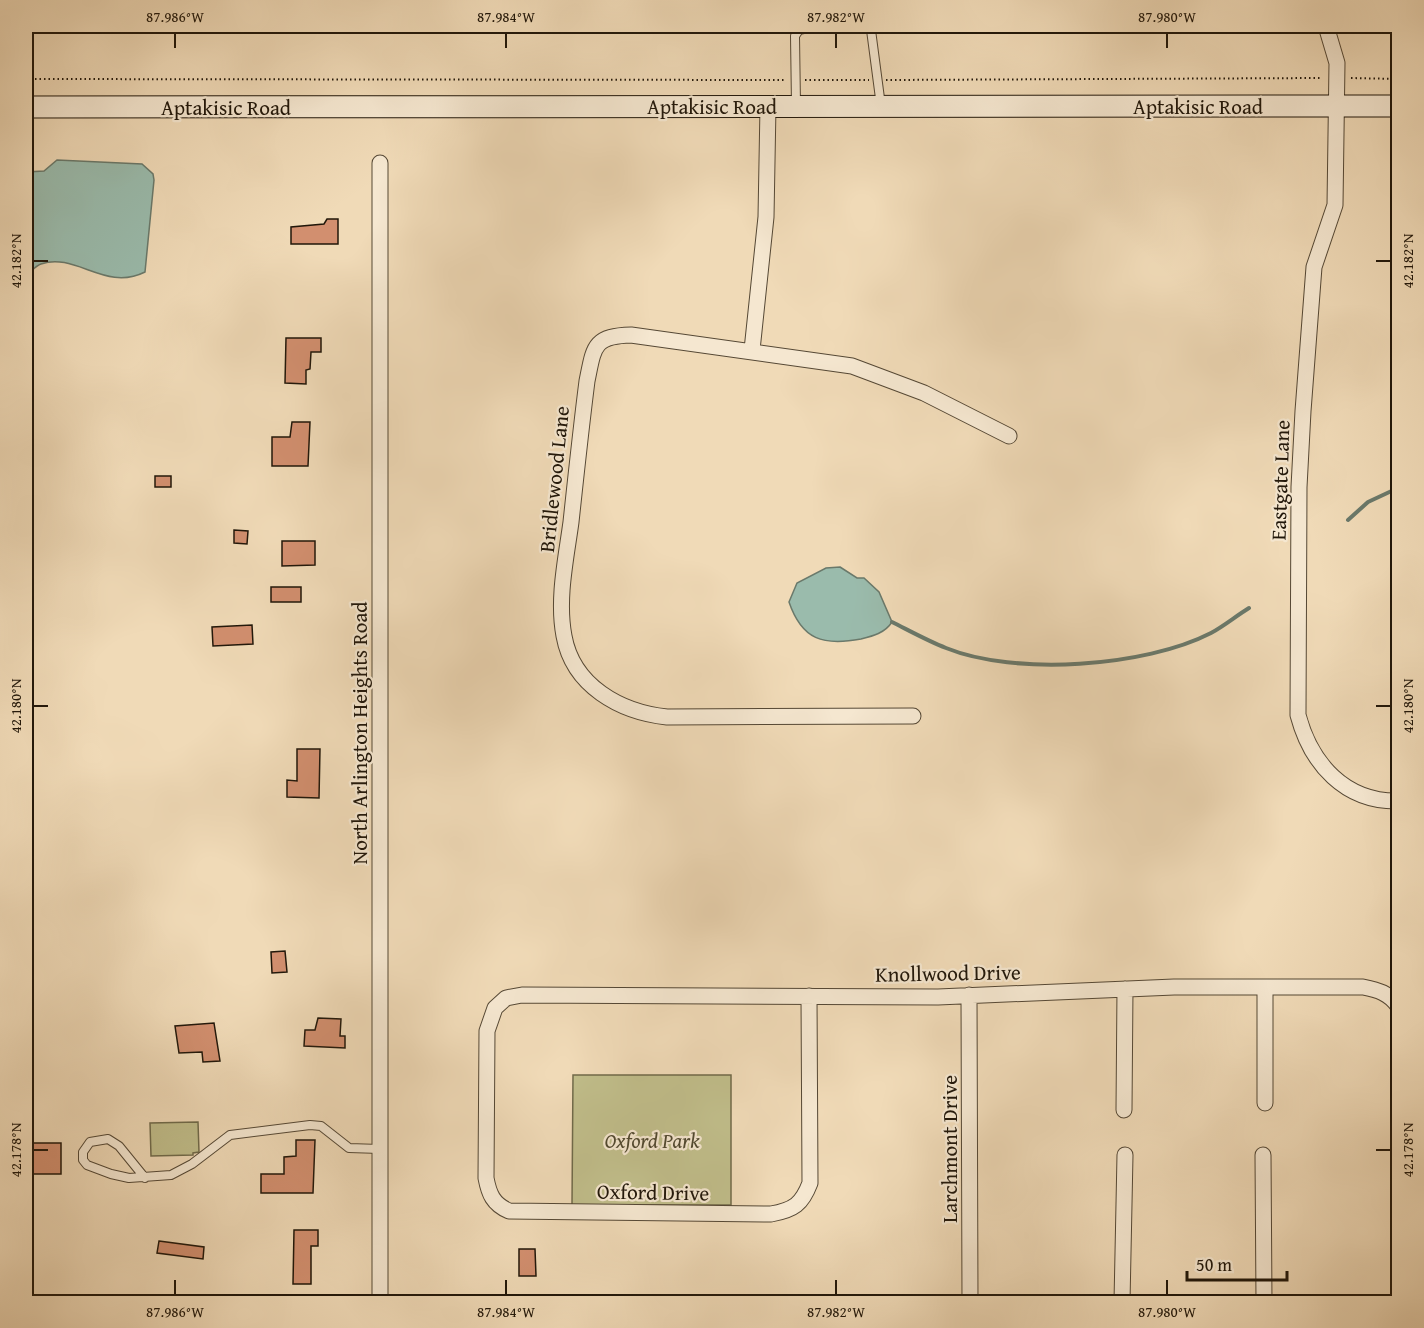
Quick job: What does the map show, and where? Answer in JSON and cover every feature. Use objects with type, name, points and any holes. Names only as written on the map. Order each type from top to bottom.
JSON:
[{"type":"main road","name":"Aptakisic Road","points":[[26,107],[1398,106]]},
{"type":"street","name":"Eastgate Lane","points":[[1326,26],[1336,63],[1337,78],[1335,205],[1314,267],[1303,411],[1299,487],[1298,715],[1304,737],[1317,762],[1333,778],[1352,792],[1383,802],[1398,801]]},
{"type":"street","points":[[768,106],[766,217],[752,350],[852,366],[878,374],[924,393],[1009,436]]},
{"type":"street","name":"North Arlington Heights Road","points":[[380,163],[380,1302]]},
{"type":"street","name":"Bridlewood Lane","points":[[752,350],[632,335],[611,336],[597,344],[586,381],[562,596],[564,635],[568,652],[596,691],[628,710],[645,715],[667,717],[913,716]]},
{"type":"street","points":[[1265,987],[1265,1103]]},
{"type":"street","name":"Knollwood Drive","points":[[495,1008],[506,998],[522,995],[969,995],[1265,987],[1363,987],[1379,990],[1392,997],[1398,1006]]},
{"type":"street","points":[[1124,1110],[1125,989]]},
{"type":"street","name":"Larchmont Drive","points":[[969,995],[970,1302]]},
{"type":"street","name":"Oxford Drive","points":[[495,1008],[489,1018],[487,1031],[486,1178],[489,1194],[498,1206],[509,1211],[771,1214],[793,1210],[804,1199],[810,1183],[809,996]]},
{"type":"street","points":[[1122,1302],[1125,1155]]},
{"type":"street","points":[[1263,1155],[1264,1302]]},
{"type":"lane","points":[[796,106],[795,36],[799,30],[817,26]]},
{"type":"lane","points":[[867,26],[871,30],[881,106]]},
{"type":"lane","points":[[145,1178],[119,1146],[108,1139],[90,1142],[83,1152],[83,1160],[87,1165],[111,1174],[145,1178],[179,1173],[230,1135],[243,1132],[317,1125],[348,1148],[380,1149]]},
{"type":"path","points":[[26,79],[1398,79]]},
{"type":"green space","name":"Oxford Park","points":[[573,1075],[731,1075],[731,1205],[572,1205]]},
{"type":"green space","points":[[198,1122],[199,1152],[193,1155],[151,1156],[150,1123]]},
{"type":"shaded area","points":[[57,160],[142,164],[153,174],[145,272],[117,278],[66,263],[54,262],[41,264],[26,275],[26,172],[44,171]]},
{"type":"shaded area","points":[[840,567],[857,578],[864,578],[879,592],[892,622],[889,626],[874,635],[861,639],[836,642],[816,637],[800,625],[789,602],[797,583],[826,568]]},
{"type":"building","points":[[327,219],[338,219],[338,244],[291,244],[291,227],[324,224]]},
{"type":"building","points":[[286,338],[321,338],[321,352],[311,352],[310,369],[306,370],[306,384],[285,383]]},
{"type":"building","points":[[292,422],[310,422],[308,466],[272,466],[272,437],[290,437]]},
{"type":"building","points":[[155,476],[171,476],[171,487],[155,487]]},
{"type":"building","points":[[234,530],[248,531],[247,544],[234,543]]},
{"type":"building","points":[[282,541],[315,541],[315,565],[282,566]]},
{"type":"building","points":[[271,587],[301,587],[301,602],[271,602]]},
{"type":"building","points":[[252,625],[253,644],[213,646],[212,627]]},
{"type":"building","points":[[297,749],[320,749],[319,798],[287,797],[287,780],[297,781]]},
{"type":"building","points":[[285,951],[287,972],[272,973],[271,952]]},
{"type":"building","points":[[318,1018],[341,1019],[340,1036],[345,1036],[345,1048],[304,1046],[305,1030],[315,1030]]},
{"type":"building","points":[[214,1023],[220,1061],[203,1062],[202,1052],[179,1053],[175,1026]]},
{"type":"building","points":[[296,1140],[315,1140],[313,1193],[261,1193],[261,1174],[284,1174],[284,1157],[296,1156]]},
{"type":"building","points":[[26,1143],[61,1143],[61,1174],[26,1174]]},
{"type":"building","points":[[294,1230],[318,1230],[318,1246],[311,1246],[311,1284],[293,1284]]},
{"type":"building","points":[[159,1241],[204,1247],[203,1259],[157,1253]]},
{"type":"building","points":[[519,1249],[535,1249],[536,1276],[519,1276]]},
{"type":"waterway","points":[[1348,520],[1368,502],[1398,488]]},
{"type":"waterway","points":[[892,622],[946,648],[974,657],[1043,665],[1080,664],[1151,654],[1183,645],[1211,633],[1249,608]]}]
